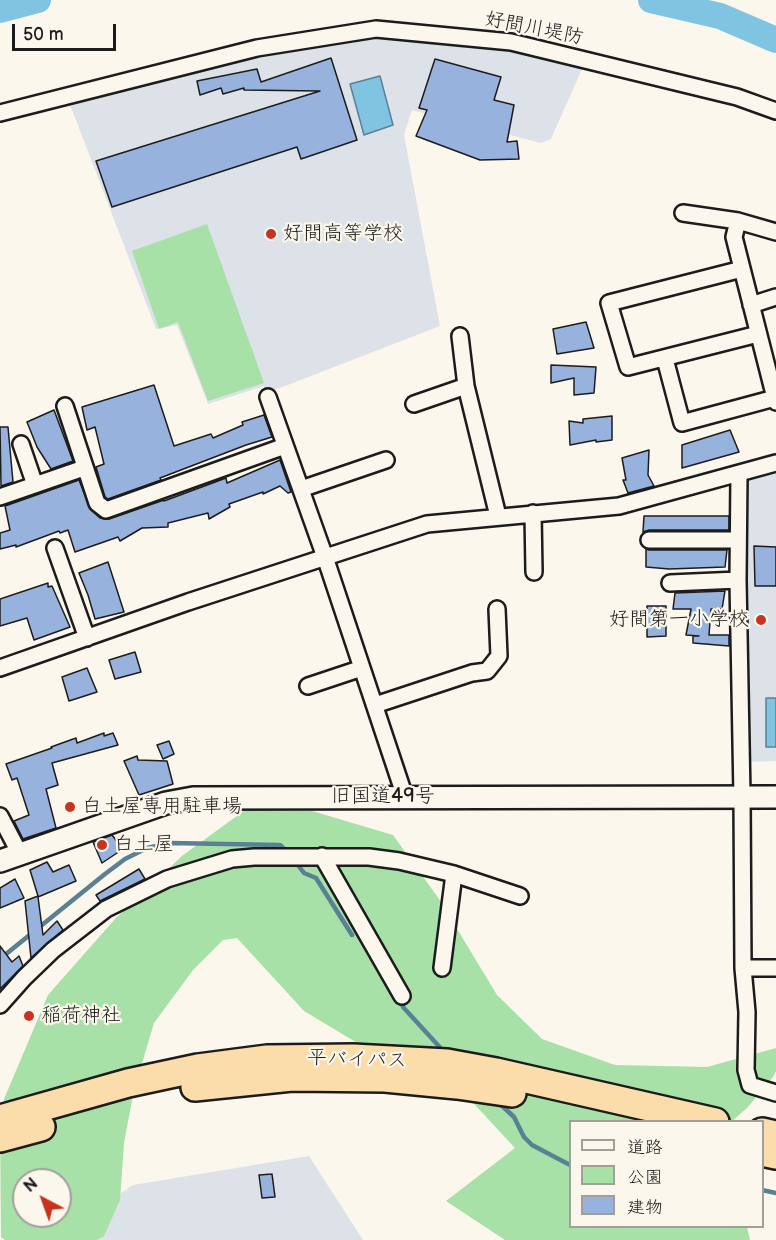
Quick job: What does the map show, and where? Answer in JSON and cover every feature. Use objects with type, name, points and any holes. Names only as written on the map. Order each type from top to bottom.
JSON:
[{"type":"highway","name":"平バイパス","points":[[0,1119],[128,1083],[198,1068],[267,1059],[353,1058],[462,1072],[705,1120]]},
{"type":"highway","name":"平バイパス","points":[[0,1138],[142,1097],[198,1086],[292,1077],[385,1078],[462,1072],[499,1091],[623,1120]]},
{"type":"street","name":"好間川堤防","points":[[0,113],[257,48],[376,28],[511,42],[736,97],[776,111]]},
{"type":"street","points":[[683,213],[738,221],[776,232]]},
{"type":"street","points":[[665,359],[682,423],[775,400],[734,237],[738,221]]},
{"type":"street","points":[[742,269],[609,303],[628,367],[758,334]]},
{"type":"street","points":[[750,305],[776,297]]},
{"type":"street","points":[[460,336],[466,386],[497,513]]},
{"type":"street","points":[[414,404],[466,386]]},
{"type":"street","points":[[268,397],[325,556],[405,797]]},
{"type":"street","points":[[65,406],[98,502],[106,510],[285,446]]},
{"type":"street","points":[[21,444],[35,485]]},
{"type":"street","points":[[301,489],[386,460]]},
{"type":"street","points":[[0,668],[325,556],[427,524],[497,513],[533,513],[627,504],[776,463]]},
{"type":"street","points":[[0,497],[81,469]]},
{"type":"street","points":[[739,474],[742,968],[747,1012],[746,1070],[750,1085],[776,1093]]},
{"type":"street","points":[[533,513],[534,572]]},
{"type":"street","points":[[649,540],[738,540]]},
{"type":"street","points":[[55,548],[87,638]]},
{"type":"street","points":[[670,583],[738,580]]},
{"type":"street","points":[[375,705],[472,673],[487,671],[499,656],[497,609]]},
{"type":"street","points":[[308,686],[362,668]]},
{"type":"street","name":"旧国道49号","points":[[0,861],[166,804],[193,798],[776,797]]},
{"type":"street","points":[[0,816],[20,854]]},
{"type":"street","points":[[322,856],[402,996]]},
{"type":"street","points":[[0,1005],[53,950],[106,909],[167,879],[232,859],[369,857],[399,861],[454,874],[520,896]]},
{"type":"street","points":[[442,968],[454,874]]},
{"type":"street","points":[[742,968],[776,968]]},
{"type":"shaded area","name":"好間高等学校","points":[[376,29],[586,60],[551,139],[541,143],[412,110],[404,135],[440,326],[267,393],[264,386],[208,404],[177,325],[156,329],[69,102],[262,47]]},
{"type":"shaded area","name":"好間第一小学校","points":[[776,472],[776,761],[744,762],[746,480]]},
{"type":"shaded area","points":[[309,1156],[363,1240],[85,1240],[84,1218],[133,1185]]},
{"type":"green space","points":[[207,224],[264,383],[208,401],[178,322],[159,329],[132,251]]},
{"type":"green space","points":[[245,810],[312,811],[393,835],[439,899],[497,995],[542,1039],[615,1065],[707,1067],[776,1048],[776,1071],[773,1077],[747,1108],[733,1120],[569,1120],[569,1228],[747,1228],[750,1240],[505,1240],[446,1201],[515,1148],[463,1092],[389,1062],[304,1011],[237,938],[223,940],[193,970],[154,1023],[134,1090],[124,1143],[120,1200],[104,1236],[97,1240],[5,1240],[1,1237],[0,1121],[4,1099],[48,995],[115,919],[182,856]]},
{"type":"water","points":[[380,76],[393,125],[364,135],[350,84]]},
{"type":"water","points":[[766,698],[776,698],[776,747],[766,747]]},
{"type":"building","points":[[331,58],[357,140],[301,159],[297,147],[112,207],[96,161],[320,91],[244,90],[244,88],[223,94],[221,88],[200,95],[197,81],[257,69],[261,82]]},
{"type":"building","points":[[435,59],[501,77],[494,100],[514,105],[507,142],[517,141],[519,159],[480,160],[416,136],[427,110],[419,108]]},
{"type":"building","points":[[586,322],[594,348],[557,354],[553,329]]},
{"type":"building","points":[[551,365],[596,367],[594,393],[574,395],[574,378],[551,383]]},
{"type":"building","points":[[154,385],[174,446],[211,434],[213,438],[243,425],[242,422],[264,415],[272,437],[108,499],[105,497],[96,467],[104,464],[95,427],[87,430],[82,407]]},
{"type":"building","points":[[54,410],[73,461],[51,469],[37,447],[27,422]]},
{"type":"building","points":[[612,416],[612,440],[596,442],[596,440],[570,445],[569,421],[583,423],[583,419]]},
{"type":"building","points":[[0,427],[8,427],[13,482],[1,486]]},
{"type":"building","points":[[730,430],[739,452],[682,468],[682,445]]},
{"type":"building","points":[[649,450],[648,475],[654,486],[628,493],[623,480],[626,480],[622,458]]},
{"type":"building","points":[[280,460],[291,492],[288,493],[280,486],[263,494],[263,492],[229,504],[230,507],[209,519],[208,513],[168,523],[168,527],[142,528],[120,541],[118,537],[75,552],[68,530],[60,533],[59,531],[16,547],[16,545],[0,549],[0,533],[10,530],[5,506],[79,480],[91,510],[100,518],[109,519],[226,478],[227,483]]},
{"type":"building","points":[[644,516],[729,516],[729,530],[649,530],[643,532]]},
{"type":"building","points":[[754,546],[776,547],[776,586],[755,586]]},
{"type":"building","points":[[646,549],[727,550],[725,567],[669,569],[646,567]]},
{"type":"building","points":[[108,562],[124,612],[95,619],[79,573]]},
{"type":"building","points":[[48,583],[48,587],[52,586],[70,627],[34,640],[27,618],[0,626],[0,599]]},
{"type":"building","points":[[725,591],[722,609],[711,609],[709,635],[729,635],[729,646],[693,643],[693,636],[699,636],[686,635],[691,609],[673,609],[675,593]]},
{"type":"building","points":[[647,606],[666,606],[666,636],[647,637]]},
{"type":"building","points":[[135,652],[141,672],[115,679],[109,660]]},
{"type":"building","points":[[87,668],[97,692],[69,701],[62,677]]},
{"type":"building","points":[[104,733],[104,736],[113,733],[118,745],[52,763],[58,785],[46,789],[56,828],[23,839],[14,821],[29,815],[17,778],[12,780],[6,764],[76,738],[77,743]]},
{"type":"building","points":[[169,741],[174,754],[163,759],[157,745]]},
{"type":"building","points":[[137,756],[138,760],[167,761],[173,784],[139,795],[124,761]]},
{"type":"building","name":"白土屋","points":[[112,835],[123,849],[102,863],[93,842]]},
{"type":"building","points":[[47,862],[53,872],[69,865],[76,881],[38,897],[43,935],[57,921],[63,930],[31,958],[25,901],[38,896],[30,870]]},
{"type":"building","points":[[139,869],[145,879],[100,901],[96,895]]},
{"type":"building","points":[[15,879],[24,898],[0,908],[0,888]]},
{"type":"building","points":[[0,946],[12,962],[19,956],[23,966],[0,989]]},
{"type":"building","points":[[272,1174],[275,1197],[262,1198],[259,1175]]},
{"type":"waterway","points":[[0,10],[38,0]]},
{"type":"waterway","points":[[651,0],[720,16],[776,40]]},
{"type":"waterway","points":[[0,959],[105,874],[125,859],[147,848],[170,843],[280,845],[289,853]]},
{"type":"waterway","points":[[294,860],[304,873],[316,878],[352,935]]},
{"type":"waterway","points":[[403,1007],[446,1054]]},
{"type":"waterway","points":[[498,1102],[514,1117],[524,1137],[532,1145],[569,1164]]},
{"type":"waterway","points":[[764,1190],[776,1193]]},
{"type":"place","name":"好間高等学校","points":[[271,234]]},
{"type":"place","name":"好間第一小学校","points":[[761,620]]},
{"type":"place","name":"白土屋専用駐車場","points":[[70,807]]},
{"type":"place","name":"白土屋","points":[[102,845]]},
{"type":"place","name":"稲荷神社","points":[[29,1016]]}]
